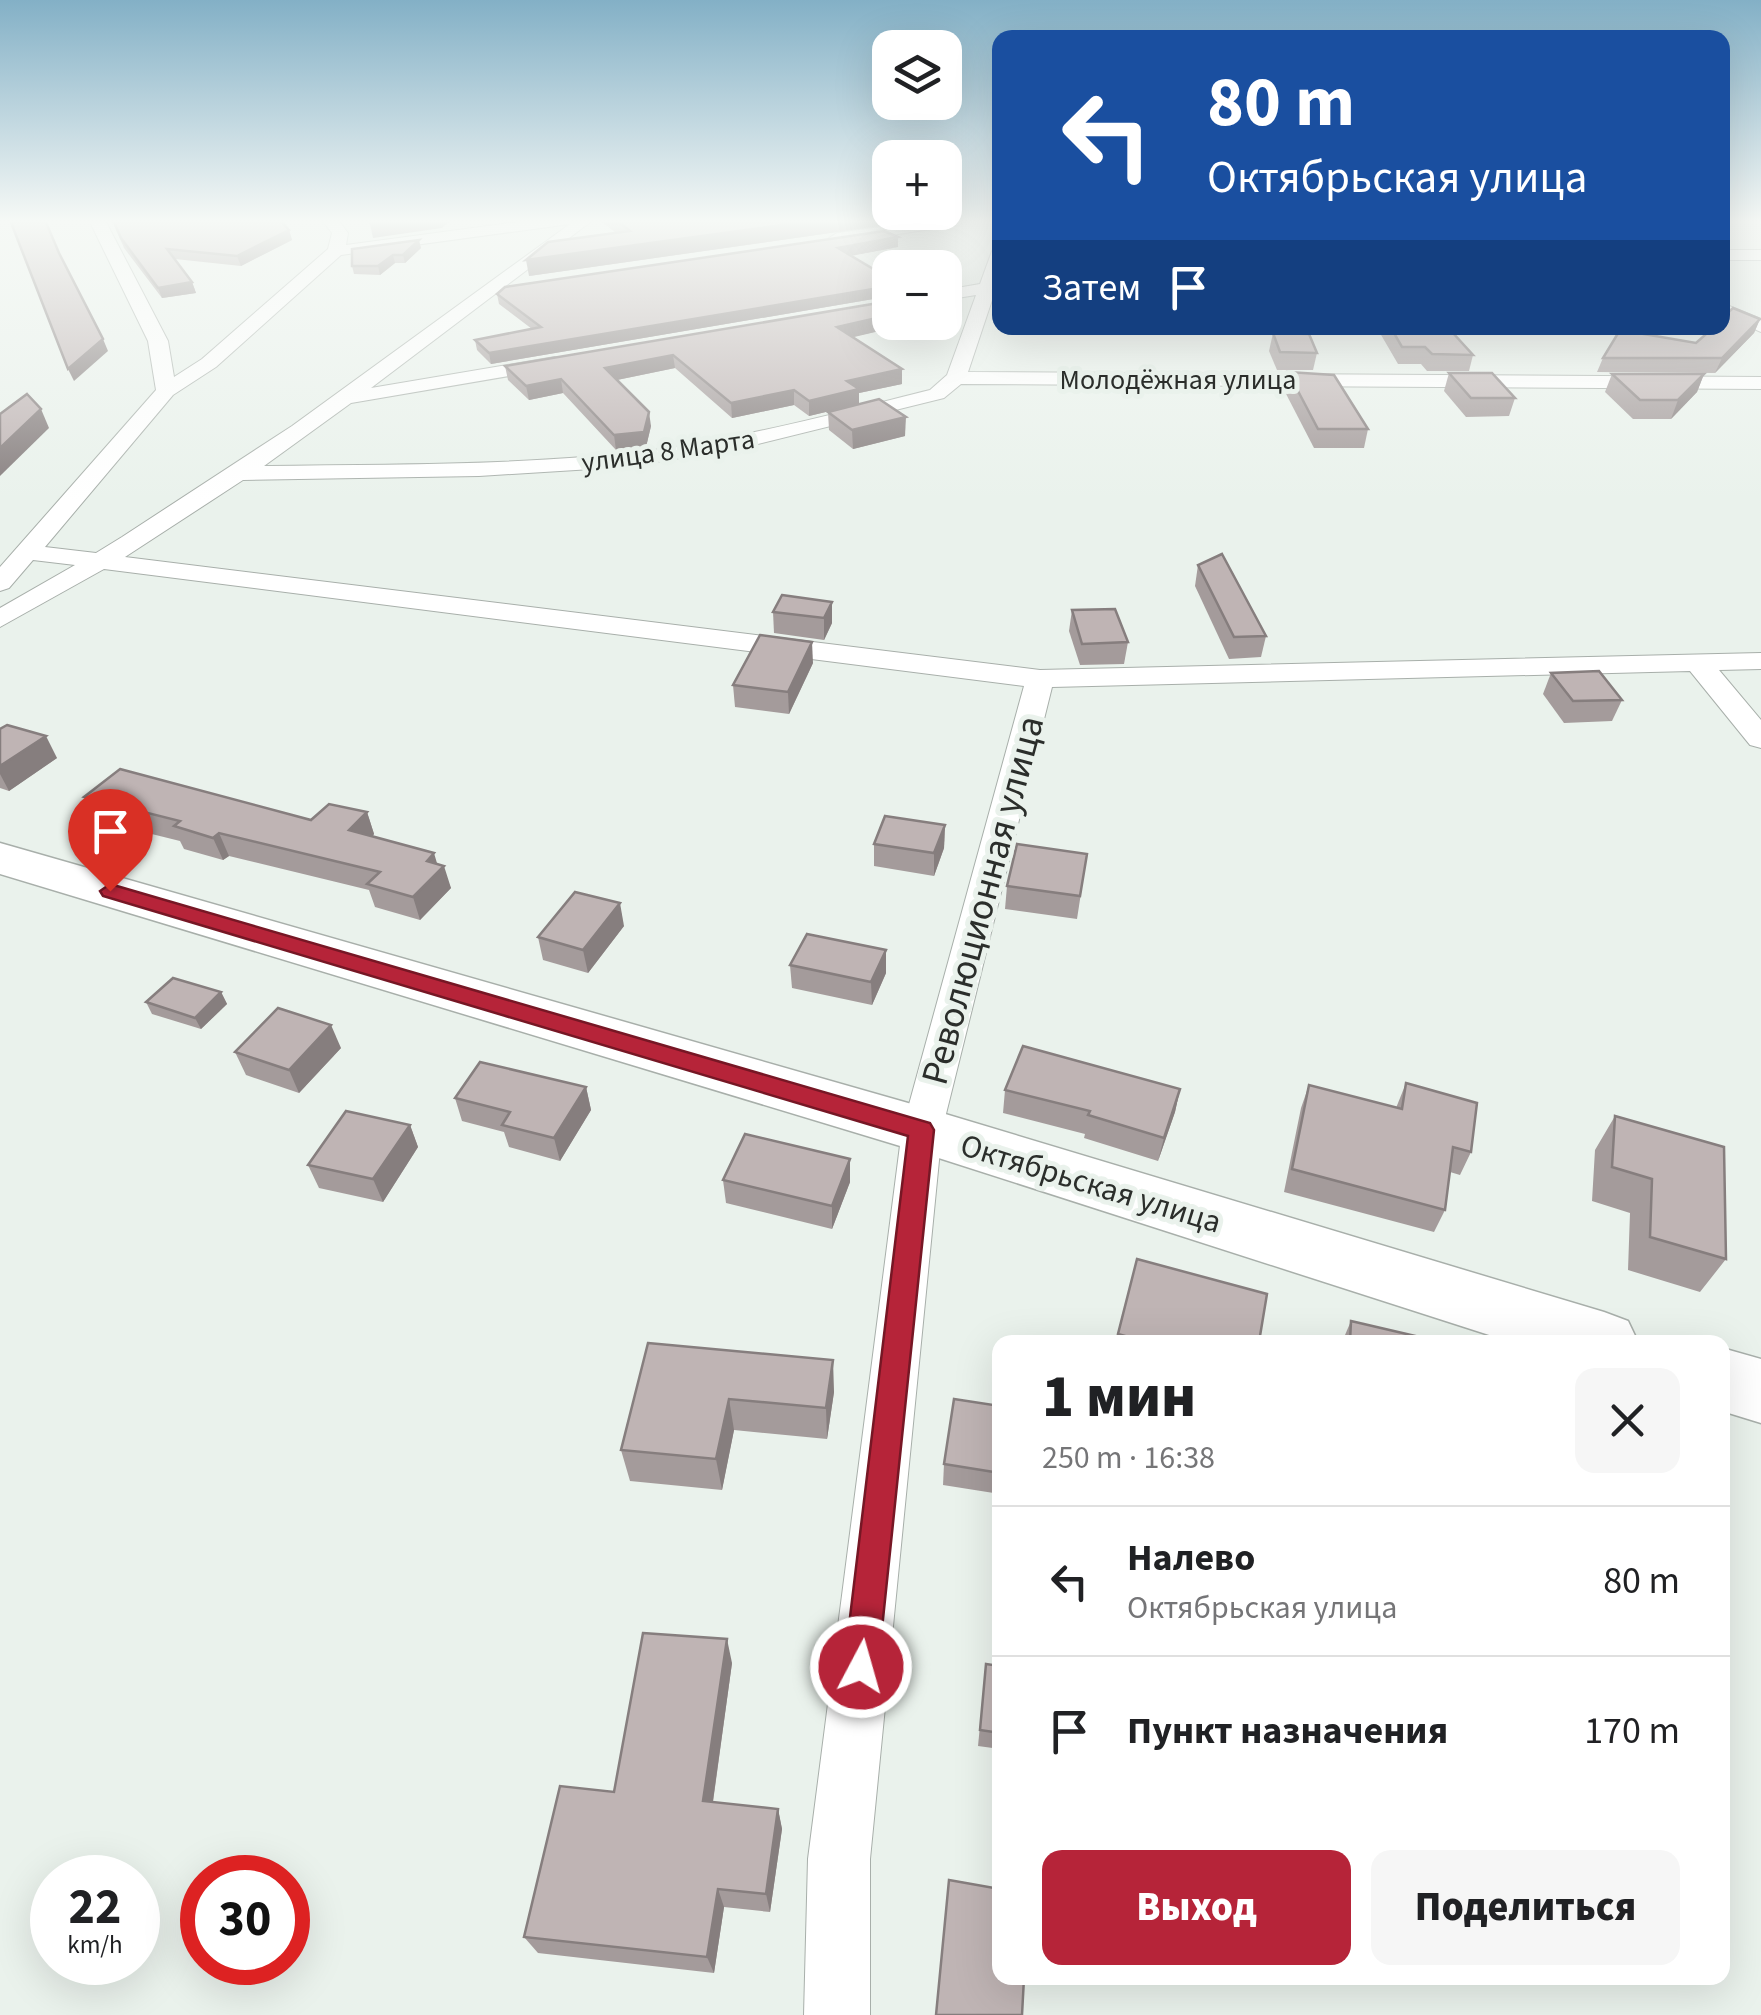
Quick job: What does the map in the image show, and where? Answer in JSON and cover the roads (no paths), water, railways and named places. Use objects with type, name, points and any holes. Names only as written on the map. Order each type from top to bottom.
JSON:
[{"type":"street","points":[[144,314],[158,342],[166,391]]},
{"type":"street","points":[[0,583],[166,391],[210,363],[265,314]]},
{"type":"street","points":[[0,620],[104,562],[345,398],[454,314]]},
{"type":"street","points":[[956,378],[977,314]]},
{"type":"street","points":[[1735,314],[1761,326]]},
{"type":"street","points":[[345,398],[569,360]]},
{"type":"street","name":"Молодёжная улица","points":[[956,378],[1761,383]]},
{"type":"street","name":"улица 8 Марта","points":[[236,473],[497,469],[626,459],[766,436],[885,408],[937,394],[956,378]]},
{"type":"street","points":[[26,552],[1040,680],[1761,661]]},
{"type":"street","points":[[1696,661],[1761,739]]},
{"type":"street","name":"Революционная улица","points":[[837,2015],[839,1859],[922,1130],[1040,680]]},
{"type":"street","name":"Октябрьская улица","points":[[0,858],[922,1130],[1581,1335]]},
{"type":"street","points":[[1730,1381],[1761,1391]]}]
